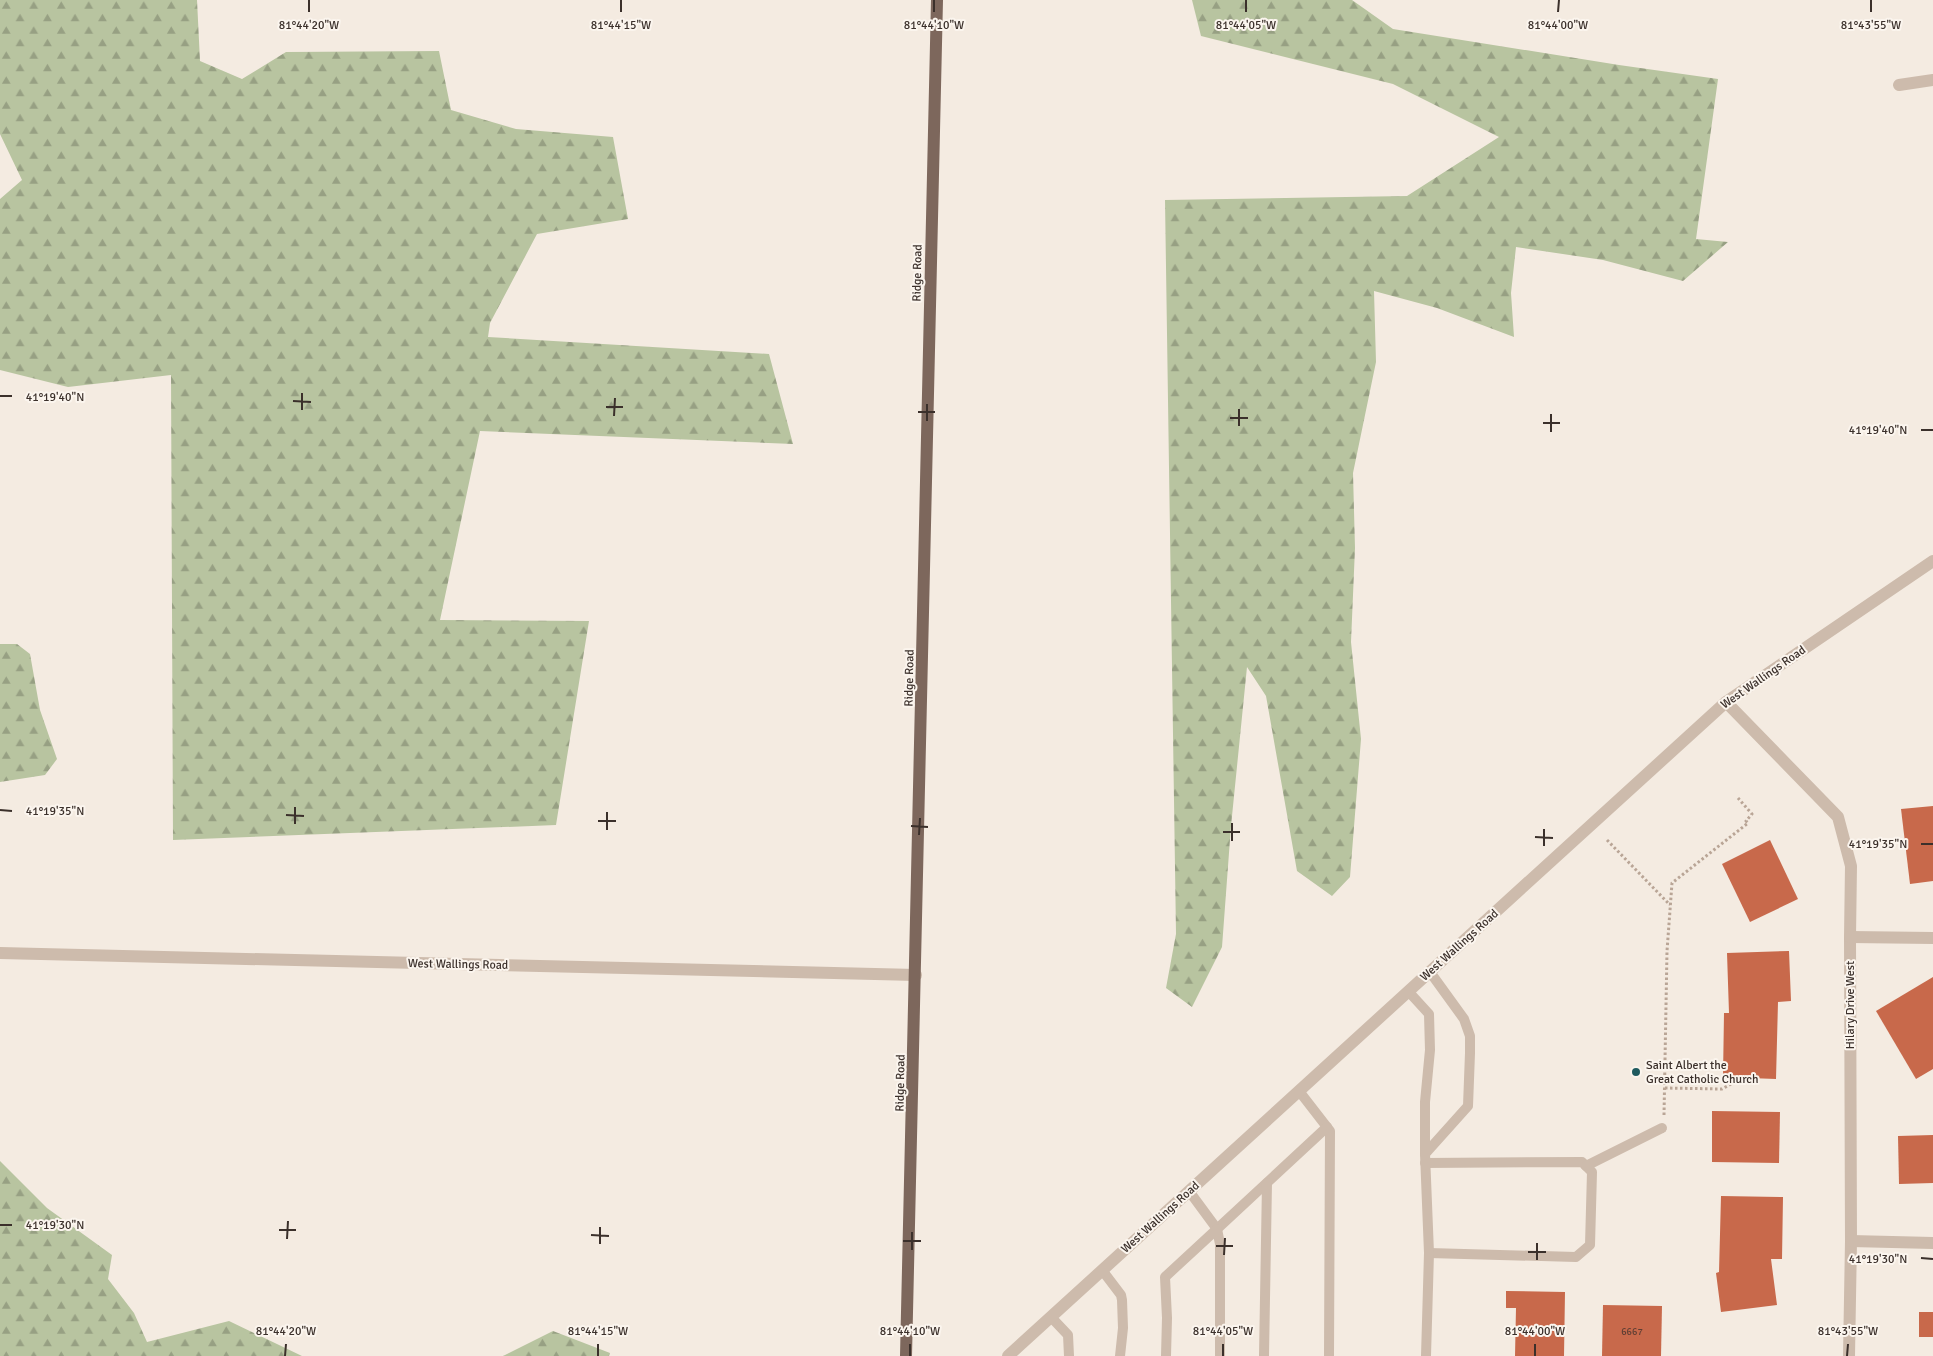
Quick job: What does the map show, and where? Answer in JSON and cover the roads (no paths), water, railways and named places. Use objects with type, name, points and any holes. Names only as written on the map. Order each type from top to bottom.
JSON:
[{"type":"main road","name":"Ridge Road","points":[[906,1356],[937,0]]},
{"type":"street","points":[[1899,86],[1933,80]]},
{"type":"street","name":"West Wallings Road","points":[[1008,1356],[1726,702],[1933,561]]},
{"type":"street","name":"Hilary Drive West","points":[[1726,702],[1838,817],[1851,866],[1852,1241],[1850,1356]]},
{"type":"street","points":[[1850,937],[1933,938]]},
{"type":"street","name":"West Wallings Road","points":[[0,953],[916,975]]},
{"type":"street","points":[[1852,1241],[1933,1242]]},
{"type":"lane","points":[[1425,1159],[1468,1106],[1470,1053],[1470,1036],[1464,1019],[1430,972]]},
{"type":"lane","points":[[1408,991],[1429,1014],[1430,1050],[1425,1102],[1425,1159],[1429,1253],[1426,1356]]},
{"type":"lane","points":[[1299,1091],[1330,1132],[1329,1356]]},
{"type":"lane","points":[[1166,1356],[1165,1277],[1327,1127]]},
{"type":"lane","points":[[1586,1166],[1662,1128]]},
{"type":"lane","points":[[1425,1159],[1582,1162],[1592,1172],[1590,1245],[1576,1258],[1429,1253]]},
{"type":"lane","points":[[1264,1356],[1267,1183]]},
{"type":"lane","points":[[1189,1191],[1217,1229],[1220,1244],[1220,1356]]},
{"type":"lane","points":[[1102,1270],[1121,1295],[1123,1328],[1120,1356]]},
{"type":"lane","points":[[1051,1317],[1068,1334],[1069,1356]]},
{"type":"place","name":"Saint Albert the Great Catholic Church","points":[[1636,1072]]}]
